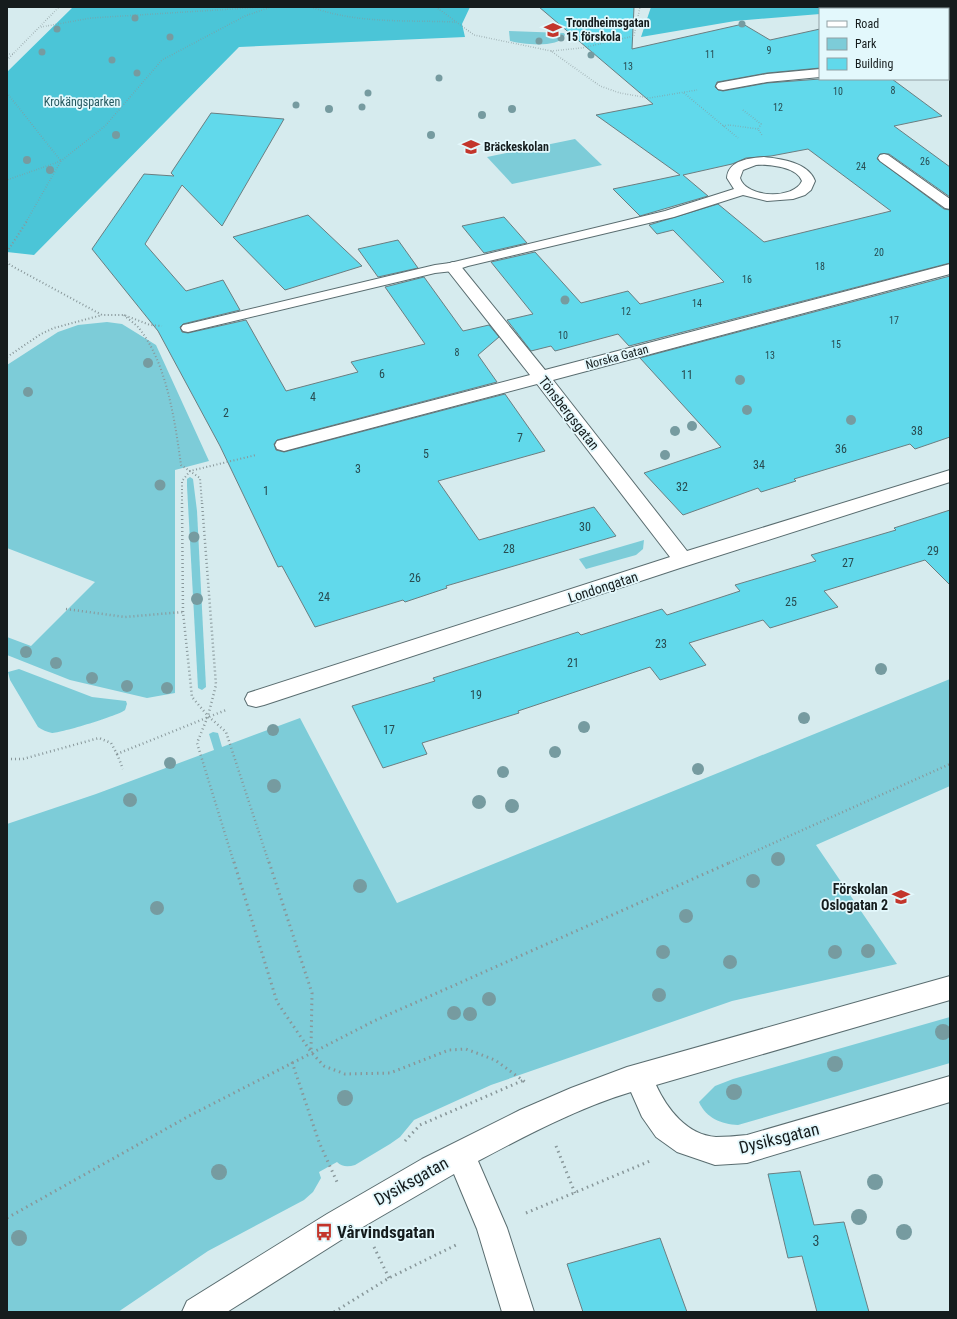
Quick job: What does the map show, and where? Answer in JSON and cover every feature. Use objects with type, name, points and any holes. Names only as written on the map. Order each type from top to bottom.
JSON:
[{"type":"street","points":[[723,86],[767,78],[819,73]]},
{"type":"street","name":"Tönsbergsgatan","points":[[453,267],[542,377],[683,560]]},
{"type":"street","name":"Norska Gatan","points":[[284,445],[950,269]]},
{"type":"street","name":"Londongatan","points":[[256,699],[683,560],[950,476]]},
{"type":"street","name":"Dysiksgatan","points":[[198,1312],[356,1212],[460,1154],[542,1114],[584,1096],[639,1078],[852,1014],[950,988]]},
{"type":"street","name":"Dysiksgatan","points":[[639,1078],[652,1107],[666,1127],[687,1142],[715,1151],[747,1149],[950,1089]]},
{"type":"street","points":[[460,1154],[492,1228],[518,1312]]},
{"type":"lane","points":[[884,158],[950,205]]},
{"type":"lane","points":[[764,161],[789,164],[798,169],[805,174],[808,180],[807,186],[801,191],[792,195],[780,197],[761,196],[744,190],[733,180],[733,174],[736,169],[743,164],[764,161]]},
{"type":"lane","points":[[188,328],[435,269],[453,267],[463,263],[669,214],[744,190]]},
{"type":"path","points":[[7,60],[59,7]]},
{"type":"path","points":[[41,27],[91,18],[264,7]]},
{"type":"path","points":[[7,180],[61,161],[105,126],[162,60],[180,49],[245,16],[271,7]]},
{"type":"path","points":[[311,7],[333,15],[363,19],[455,22]]},
{"type":"path","points":[[436,7],[474,35],[506,43],[551,51],[582,48],[634,36],[640,7]]},
{"type":"path","points":[[551,51],[600,86],[620,93],[649,98],[723,86]]},
{"type":"path","points":[[7,54],[14,54]]},
{"type":"path","points":[[683,92],[764,161]]},
{"type":"path","points":[[7,93],[61,161]]},
{"type":"path","points":[[701,107],[706,106]]},
{"type":"path","points":[[740,108],[761,124],[758,128]]},
{"type":"path","points":[[723,126],[729,125],[758,128]]},
{"type":"path","points":[[749,147],[756,146],[762,136],[758,128]]},
{"type":"path","points":[[7,252],[37,205],[61,161]]},
{"type":"path","points":[[7,261],[10,265],[102,315]]},
{"type":"path","points":[[7,357],[41,334],[54,328],[102,315],[124,315],[150,324],[188,328]]},
{"type":"path","points":[[124,315],[138,327],[153,350],[177,426],[181,465],[200,478],[216,684],[208,716],[197,743],[278,1002],[311,1052],[324,1066],[334,1071],[363,1075],[390,1072],[449,1050],[466,1049],[495,1060],[524,1080],[542,1114],[575,1193]]},
{"type":"path","points":[[284,445],[263,453],[190,471],[182,481],[183,612],[192,697],[208,716],[226,732],[312,994],[311,1052]]},
{"type":"path","points":[[66,609],[125,617],[183,612]]},
{"type":"path","points":[[116,754],[208,716]]},
{"type":"path","points":[[7,759],[23,759],[100,738],[110,743],[123,769]]},
{"type":"path","points":[[7,1218],[127,1150],[311,1052],[374,1021],[950,764]]},
{"type":"path","points":[[292,1062],[319,1142],[333,1174]]},
{"type":"green space","name":"Krokängsparken","points":[[73,7],[470,7],[462,24],[465,37],[239,47],[34,255],[7,252],[7,72]]},
{"type":"green space","points":[[651,7],[939,7],[819,8],[819,14],[735,21],[641,37]]},
{"type":"green space","points":[[509,31],[564,33],[565,35],[561,39],[548,44],[531,44],[510,41]]},
{"type":"green space","points":[[575,139],[602,165],[512,184],[487,157]]},
{"type":"green space","points":[[107,322],[122,324],[156,345],[209,461],[175,470],[175,693],[147,698],[70,680],[7,655],[7,637],[31,646],[95,582],[7,548],[7,365],[58,332],[78,325]]},
{"type":"green space","points":[[190,477],[193,479],[197,511],[206,687],[202,690],[198,688],[187,486],[187,479]]},
{"type":"green space","points":[[644,540],[643,549],[636,555],[586,569],[579,559]]},
{"type":"green space","points":[[19,669],[92,697],[126,701],[127,704],[125,710],[113,716],[78,727],[52,733],[46,731],[38,727],[10,680],[8,672]]},
{"type":"green space","points":[[950,679],[950,786],[816,845],[897,964],[732,1001],[491,1085],[414,1120],[400,1137],[355,1165],[345,1166],[337,1162],[319,1172],[321,1178],[313,1192],[304,1200],[208,1251],[118,1312],[7,1312],[7,824],[96,794],[214,750],[209,734],[213,732],[218,733],[222,747],[300,718],[397,903]]},
{"type":"green space","points":[[950,1017],[950,1063],[738,1125],[720,1122],[710,1116],[702,1108],[699,1102],[715,1086],[733,1079]]},
{"type":"building","points":[[539,7],[634,7],[632,49],[743,24],[770,40],[819,29],[819,68],[767,73],[717,82],[715,87],[718,90],[723,91],[767,83],[819,79],[893,80],[942,116],[894,126],[950,167],[950,197],[889,154],[880,154],[877,159],[944,209],[950,210],[950,263],[629,346],[618,334],[555,351],[551,346],[531,351],[507,320],[533,314],[491,262],[535,252],[581,303],[628,291],[640,304],[724,282],[673,230],[657,234],[649,225],[718,204],[764,242],[891,211],[808,149],[771,156],[746,158],[732,164],[683,175],[708,196],[640,216],[613,189],[680,175],[596,115],[653,104]]},
{"type":"building","points":[[211,113],[284,119],[222,226],[182,185],[145,244],[186,291],[223,280],[240,310],[183,324],[180,327],[182,332],[188,333],[246,320],[286,391],[358,372],[351,362],[425,344],[385,287],[424,277],[463,331],[489,325],[499,337],[478,355],[497,382],[277,440],[274,444],[276,450],[284,452],[505,394],[545,451],[438,481],[479,540],[594,507],[616,536],[446,586],[447,588],[405,602],[403,600],[315,627],[282,566],[278,567],[220,446],[158,331],[92,249],[144,174],[174,176],[171,173]]},
{"type":"building","points":[[308,215],[362,266],[285,290],[233,237]]},
{"type":"building","points":[[504,217],[527,243],[484,253],[462,226]]},
{"type":"building","points":[[398,240],[418,268],[378,277],[358,249]]},
{"type":"building","points":[[950,276],[950,437],[915,449],[910,444],[794,479],[796,481],[761,492],[758,488],[683,515],[644,473],[721,447],[640,358]]},
{"type":"building","points":[[950,510],[950,585],[925,560],[824,591],[838,607],[770,628],[763,620],[689,643],[706,665],[660,680],[650,667],[518,711],[519,713],[422,743],[427,754],[383,768],[352,706],[435,681],[433,678],[578,632],[581,635],[662,609],[667,615],[740,591],[735,585],[816,561],[811,555],[896,530],[894,528]]},
{"type":"building","points":[[800,1171],[814,1225],[844,1222],[869,1312],[817,1312],[802,1256],[788,1258],[768,1174]]},
{"type":"building","points":[[660,1238],[687,1312],[583,1312],[567,1264]]},
{"type":"place","name":"Trondheimsgatan 15 förskola","points":[[553,30]]},
{"type":"place","name":"Bräckeskolan","points":[[471,147]]},
{"type":"place","name":"Förskolan Oslogatan 2","points":[[901,897]]},
{"type":"place","name":"Vårvindsgatan","points":[[324,1232]]}]
